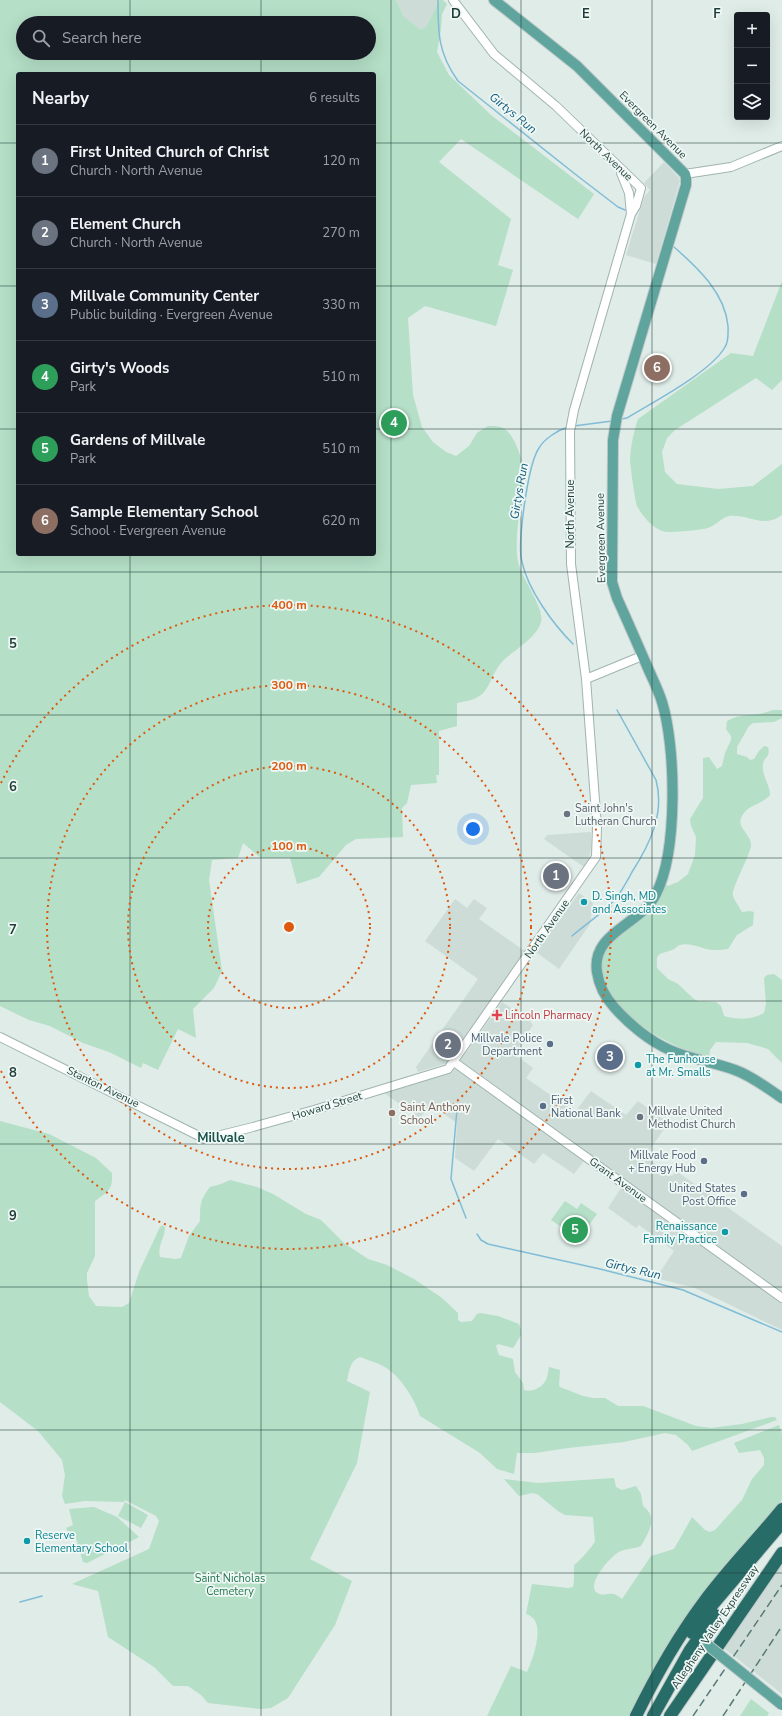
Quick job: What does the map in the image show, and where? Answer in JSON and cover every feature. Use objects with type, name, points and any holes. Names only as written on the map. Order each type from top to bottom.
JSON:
[{"type":"highway","name":"Allegheny Valley Expressway","points":[[636,1716],[663,1665],[702,1603],[735,1562],[782,1509]]},
{"type":"highway","points":[[714,1603],[782,1523]]},
{"type":"highway","points":[[644,1716],[672,1663],[698,1638],[714,1603],[726,1582],[767,1527]]},
{"type":"highway","points":[[653,1716],[698,1638],[728,1596],[782,1531]]},
{"type":"highway","name":"Allegheny Valley Expressway","points":[[670,1716],[782,1553]]},
{"type":"main road","name":"Evergreen Avenue","points":[[494,0],[577,66],[685,174],[686,178],[686,185],[616,421],[613,440],[612,582],[616,598],[663,704],[672,758],[671,825],[661,882],[651,902],[642,912],[604,942],[599,948],[596,957],[598,976],[606,997],[613,1006],[634,1027],[655,1041],[669,1050],[735,1070],[749,1076],[782,1098]]},
{"type":"main road","points":[[698,1638],[782,1705]]},
{"type":"street","name":"North Avenue","points":[[448,1069],[596,857],[596,827],[586,680],[571,564],[570,431],[571,422],[631,214],[636,206],[641,188],[620,170],[556,106],[494,54],[453,0]]},
{"type":"street","points":[[685,174],[731,167],[782,146]]},
{"type":"street","points":[[620,170],[629,193],[631,214]]},
{"type":"street","points":[[586,680],[642,656]]},
{"type":"street","name":"Stanton Avenue","points":[[0,1037],[205,1139]]},
{"type":"street","name":"Grant Avenue","points":[[454,1062],[782,1298]]},
{"type":"street","name":"Howard Street","points":[[205,1139],[306,1112],[448,1069]]},
{"type":"shaded area","points":[[396,0],[440,0],[426,27],[421,31],[404,17]]},
{"type":"shaded area","points":[[664,162],[680,181],[656,264],[626,255],[644,197],[650,190],[644,183]]},
{"type":"shaded area","points":[[591,832],[591,849],[588,862],[584,867],[544,839],[547,835]]},
{"type":"shaded area","points":[[579,893],[593,903],[590,924],[559,969],[536,952]]},
{"type":"shaded area","points":[[455,899],[467,908],[474,899],[487,908],[479,919],[526,952],[448,1063],[418,1072],[416,1067],[478,979],[425,941]]},
{"type":"shaded area","points":[[502,1002],[530,1021],[533,1025],[514,1054],[533,1068],[526,1078],[575,1112],[591,1091],[626,1115],[638,1101],[668,1123],[645,1157],[672,1176],[676,1171],[782,1246],[782,1330],[695,1288],[656,1278],[674,1251],[639,1225],[636,1228],[608,1208],[621,1188],[584,1161],[574,1174],[543,1153],[534,1164],[498,1139],[474,1171],[455,1158],[457,1123],[430,1104],[420,1118],[384,1093],[452,1072]]},
{"type":"shaded area","points":[[782,1559],[782,1694],[721,1646]]},
{"type":"green space","points":[[0,0],[396,0],[404,17],[421,30],[426,27],[440,0],[443,0],[447,4],[442,14],[437,52],[449,75],[491,115],[594,194],[578,219],[461,139],[439,162],[511,219],[498,265],[513,270],[496,326],[425,306],[408,318],[413,395],[422,427],[433,442],[446,452],[456,456],[469,446],[477,433],[488,426],[496,426],[507,431],[518,449],[524,470],[524,476],[518,525],[517,555],[518,563],[539,608],[541,622],[539,628],[529,639],[501,663],[481,695],[472,700],[457,703],[457,726],[439,731],[439,775],[436,775],[437,783],[411,785],[407,803],[402,808],[403,837],[356,839],[346,845],[319,877],[297,884],[290,858],[261,858],[243,843],[238,858],[212,860],[209,880],[222,971],[214,988],[193,1009],[196,1038],[178,1029],[158,1070],[143,1063],[141,1068],[109,1052],[83,1043],[50,1026],[29,1020],[0,1006]]},
{"type":"green space","points":[[782,281],[782,380],[772,390],[756,378],[675,430],[667,438],[662,452],[665,472],[677,484],[718,489],[753,486],[782,464],[782,515],[769,521],[729,516],[723,518],[711,527],[689,531],[669,532],[654,527],[637,506],[635,497],[630,458],[638,419],[731,353],[753,356]]},
{"type":"green space","points":[[772,710],[782,710],[782,718],[774,722],[753,723],[749,726],[737,747],[737,754],[747,757],[750,760],[754,759],[764,746],[768,747],[769,751],[764,761],[763,768],[770,795],[763,801],[750,807],[743,813],[741,818],[741,825],[751,842],[751,846],[733,892],[733,896],[742,912],[754,912],[753,925],[737,935],[728,949],[712,950],[684,944],[673,950],[661,953],[657,959],[657,968],[668,979],[678,984],[694,999],[698,1001],[716,1002],[721,1006],[724,1016],[745,1019],[764,1013],[766,1004],[764,978],[767,975],[774,974],[782,980],[782,1063],[768,1049],[747,1043],[716,1042],[710,1050],[709,1057],[691,1052],[673,1044],[654,1034],[636,1021],[621,1007],[609,990],[602,972],[602,953],[665,884],[668,886],[678,882],[688,874],[695,855],[696,837],[691,826],[690,819],[703,798],[703,758],[709,757],[717,769],[722,766],[725,753],[731,740],[731,736],[726,729],[727,721],[739,716],[760,714]]},
{"type":"green space","name":"Saint Nicholas Cemetery","points":[[0,1121],[49,1134],[96,1158],[112,1173],[112,1183],[109,1190],[95,1201],[95,1256],[87,1273],[87,1280],[89,1296],[96,1306],[122,1307],[129,1303],[139,1272],[162,1225],[165,1227],[160,1246],[160,1257],[175,1259],[181,1258],[189,1236],[200,1221],[201,1203],[204,1196],[210,1187],[230,1180],[257,1187],[273,1194],[306,1214],[321,1220],[344,1243],[368,1259],[387,1265],[414,1279],[442,1298],[458,1313],[458,1320],[461,1322],[472,1321],[477,1314],[480,1313],[498,1316],[519,1324],[521,1336],[513,1348],[498,1344],[496,1346],[499,1355],[513,1359],[515,1372],[523,1383],[524,1390],[530,1391],[542,1385],[547,1378],[549,1367],[560,1370],[560,1387],[583,1396],[605,1398],[618,1406],[643,1406],[696,1426],[711,1428],[742,1424],[771,1417],[775,1417],[777,1420],[692,1451],[688,1445],[676,1435],[665,1433],[624,1442],[535,1453],[517,1453],[514,1474],[497,1469],[480,1453],[420,1416],[418,1409],[406,1388],[395,1375],[383,1366],[360,1357],[354,1361],[350,1367],[347,1381],[370,1392],[357,1463],[310,1559],[352,1581],[335,1625],[288,1698],[271,1708],[260,1709],[208,1703],[201,1695],[188,1686],[173,1686],[154,1667],[108,1637],[98,1591],[72,1584],[149,1549],[159,1521],[156,1516],[125,1500],[124,1502],[85,1501],[65,1504],[62,1496],[65,1475],[62,1460],[38,1431],[0,1402]]},
{"type":"green space","points":[[565,1201],[577,1209],[581,1203],[597,1214],[579,1239],[551,1220]]},
{"type":"green space","points":[[779,1425],[782,1434],[782,1500],[714,1581],[632,1716],[487,1716],[511,1666],[527,1672],[532,1658],[538,1631],[533,1618],[526,1614],[532,1584],[568,1588],[573,1587],[574,1565],[586,1554],[595,1541],[593,1517],[565,1515],[537,1494],[532,1493],[519,1496],[504,1479],[538,1483],[614,1478],[616,1487],[622,1490],[636,1486],[641,1494],[643,1506],[650,1515],[651,1526],[649,1531],[641,1546],[627,1549],[615,1554],[597,1576],[594,1588],[596,1592],[602,1595],[614,1594],[622,1599],[651,1556],[674,1549],[692,1517],[705,1530],[710,1532],[715,1530],[742,1500],[752,1479],[764,1465],[764,1458],[760,1450],[739,1453],[734,1443]]},
{"type":"green space","points":[[125,1502],[148,1515],[141,1528],[118,1516]]},
{"type":"green space","points":[[94,1507],[117,1517],[139,1537],[87,1563],[83,1562],[76,1538],[71,1539],[66,1528],[73,1525],[69,1509]]},
{"type":"green space","points":[[751,1699],[769,1713],[767,1716],[740,1716]]},
{"type":"waterway","name":"Girtys Run","points":[[438,0],[440,42],[446,61],[458,81],[575,174],[618,207],[625,210]]},
{"type":"waterway","name":"Girtys Run","points":[[621,419],[627,418],[695,376],[718,357],[727,342],[728,326],[726,314],[716,292],[701,273],[674,247]]},
{"type":"waterway","name":"Girtys Run","points":[[574,426],[612,421]]},
{"type":"waterway","name":"Girtys Run","points":[[568,427],[548,438],[541,445],[535,457],[524,504],[521,552],[525,573],[542,606],[557,627],[573,644]]},
{"type":"waterway","name":"Girtys Run","points":[[572,936],[602,912],[618,896],[645,850],[657,816],[659,804],[656,780],[617,710]]},
{"type":"waterway","name":"Girtys Run","points":[[457,1109],[451,1179],[466,1218]]},
{"type":"waterway","name":"Girtys Run","points":[[477,1234],[481,1240],[488,1244],[600,1269],[683,1290],[782,1332]]},
{"type":"waterway","points":[[20,1602],[42,1596]]},
{"type":"railway","points":[[693,1716],[782,1585]]},
{"type":"railway","points":[[723,1716],[782,1626]]},
{"type":"place","name":"Sample Elementary School","points":[[657,368]]},
{"type":"place","name":"Girty's Woods","points":[[394,423]]},
{"type":"place","name":"Saint John's Lutheran Church","points":[[567,814]]},
{"type":"place","name":"First United Church of Christ","points":[[556,876]]},
{"type":"place","name":"D. Singh, MD and Associates","points":[[584,902]]},
{"type":"place","name":"Lincoln Pharmacy","points":[[497,1015]]},
{"type":"place","name":"Millvale Police Department","points":[[550,1044]]},
{"type":"place","name":"Element Church","points":[[448,1045]]},
{"type":"place","name":"Millvale Community Center","points":[[610,1057]]},
{"type":"place","name":"The Funhouse at Mr. Smalls","points":[[638,1065]]},
{"type":"place","name":"First National Bank","points":[[543,1106]]},
{"type":"place","name":"Saint Anthony School","points":[[392,1113]]},
{"type":"place","name":"Millvale United Methodist Church","points":[[640,1117]]},
{"type":"place","name":"Millvale Food + Energy Hub","points":[[704,1161]]},
{"type":"place","name":"United States Post Office","points":[[744,1194]]},
{"type":"place","name":"Gardens of Millvale","points":[[575,1230]]},
{"type":"place","name":"Renaissance Family Practice","points":[[725,1232]]},
{"type":"place","name":"Reserve Elementary School","points":[[27,1541]]},
{"type":"district","name":"Millvale","points":[[221,1138]]}]
